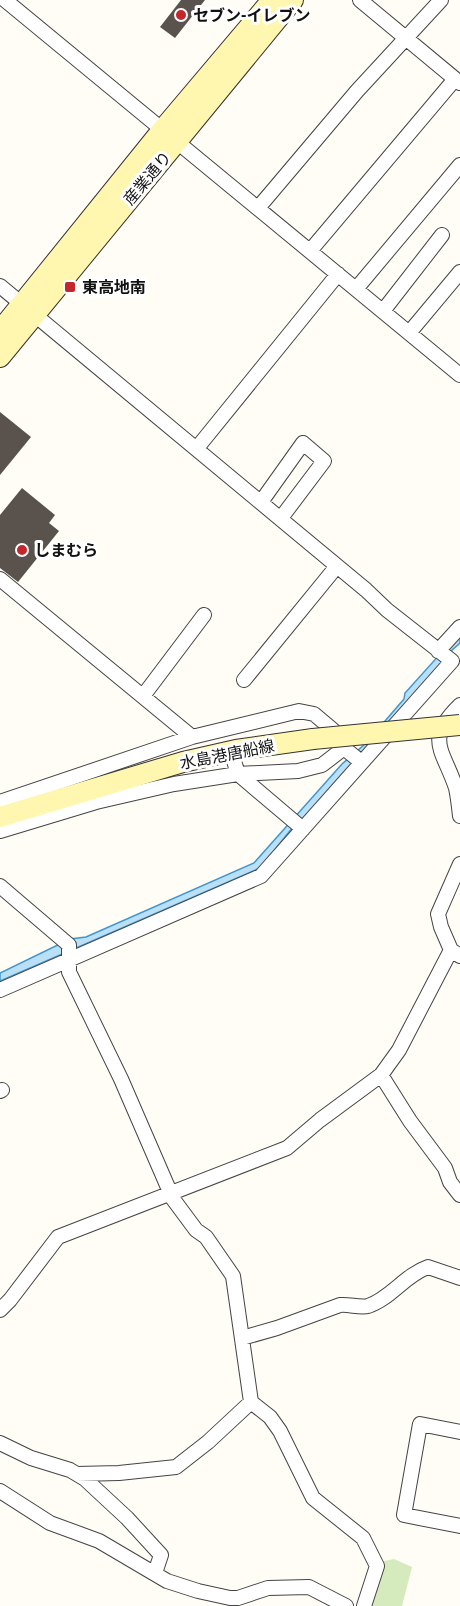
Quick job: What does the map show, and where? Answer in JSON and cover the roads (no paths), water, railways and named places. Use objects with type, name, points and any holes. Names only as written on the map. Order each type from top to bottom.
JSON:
[{"type":"street","points":[[5,0],[460,375]]},
{"type":"street","name":"産業通り","points":[[0,357],[28,309],[170,135],[272,0]]},
{"type":"street","name":"産業通り","points":[[170,135],[293,0]]},
{"type":"street","points":[[310,251],[458,81],[360,0]]},
{"type":"street","points":[[258,208],[357,91],[441,0]]},
{"type":"street","points":[[356,289],[460,165]]},
{"type":"street","points":[[383,311],[442,235]]},
{"type":"street","points":[[409,333],[460,272]]},
{"type":"street","points":[[197,448],[338,274]]},
{"type":"street","points":[[0,286],[197,448],[387,610],[456,664],[361,762],[261,876],[0,990]]},
{"type":"street","name":"産業通り","points":[[0,331],[28,309]]},
{"type":"street","points":[[261,502],[303,443],[324,461],[280,518]]},
{"type":"street","points":[[244,680],[337,566]]},
{"type":"street","points":[[0,579],[192,737]]},
{"type":"street","points":[[143,696],[204,615]]},
{"type":"street","points":[[438,651],[460,627]]},
{"type":"street","points":[[460,705],[449,716],[438,737],[439,748],[456,789],[460,816]]},
{"type":"street","points":[[0,802],[192,737],[229,734],[298,711],[314,714],[333,730],[344,748],[361,762]]},
{"type":"street","name":"水島港唐船線","points":[[0,817],[183,762],[236,750],[313,739],[460,725]]},
{"type":"street","points":[[0,831],[96,801],[236,768],[298,771],[322,765],[344,748]]},
{"type":"street","points":[[236,768],[303,829]]},
{"type":"street","points":[[0,1310],[58,1237],[287,1148],[320,1119],[381,1075],[399,1050],[455,953],[441,927],[438,915],[460,864]]},
{"type":"street","points":[[0,886],[69,945],[69,972],[173,1198],[196,1230],[206,1237],[233,1276],[251,1402],[270,1417],[280,1431],[313,1498],[363,1538],[369,1547],[377,1566],[364,1606]]},
{"type":"street","points":[[381,1075],[410,1121],[445,1168],[450,1182],[460,1195]]},
{"type":"street","points":[[242,1338],[340,1305],[366,1307],[410,1276],[428,1267],[460,1278]]},
{"type":"street","points":[[77,1474],[119,1473],[176,1467],[208,1442],[251,1402]]},
{"type":"street","points":[[460,1432],[420,1424],[404,1515],[460,1526]]},
{"type":"street","points":[[0,1443],[31,1458],[70,1470],[99,1491],[161,1555],[155,1574]]},
{"type":"street","points":[[0,1491],[50,1523],[99,1541],[167,1581],[230,1598],[238,1598],[268,1588],[309,1587],[346,1606]]},
{"type":"water","points":[[460,632],[460,643],[441,660],[441,665],[301,821],[293,827],[260,868],[0,981],[0,973],[70,939],[86,937],[254,863],[342,764],[365,744],[404,699],[405,693]]},
{"type":"place","name":"セブン-イレブン","points":[[181,15]]},
{"type":"place","name":"東高地南","points":[[70,287]]},
{"type":"place","name":"しまむら","points":[[22,550]]}]
